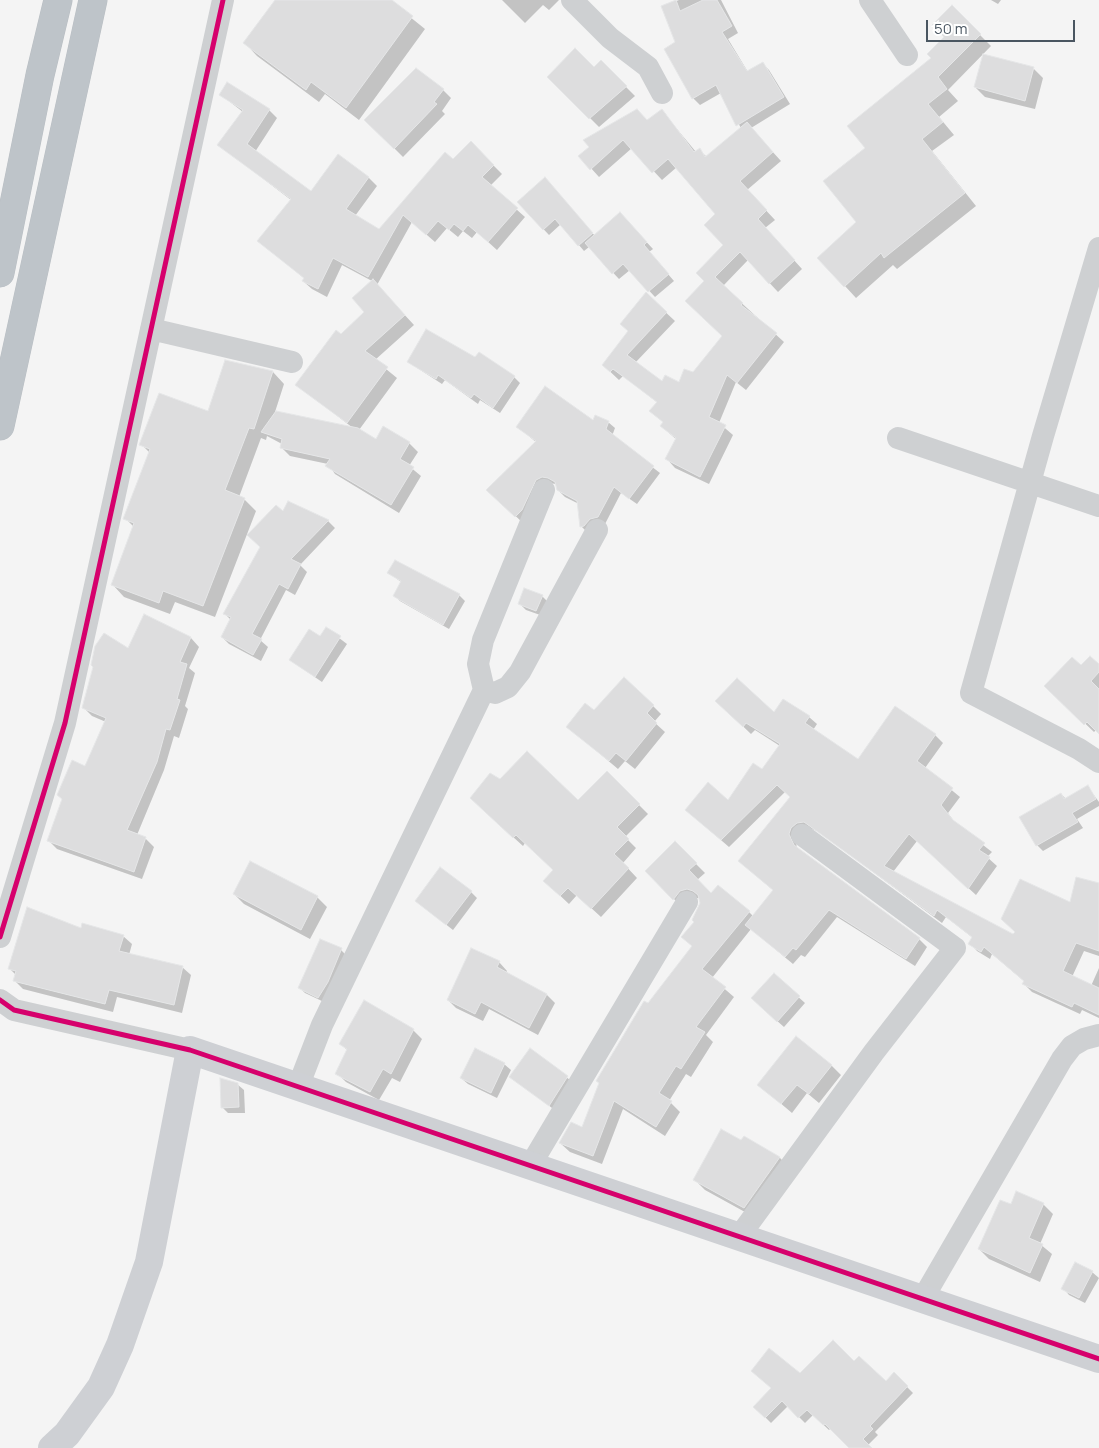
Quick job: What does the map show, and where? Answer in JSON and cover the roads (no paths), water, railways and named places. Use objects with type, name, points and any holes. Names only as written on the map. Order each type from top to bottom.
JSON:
[{"type":"highway","points":[[0,273],[40,75],[58,0]]},
{"type":"highway","points":[[0,426],[93,0]]},
{"type":"street","points":[[0,937],[65,723],[223,0]]},
{"type":"street","points":[[572,0],[610,38],[648,67],[662,93]]},
{"type":"street","points":[[870,0],[907,55]]},
{"type":"street","points":[[1099,248],[971,693],[1030,726],[1079,749],[1099,762]]},
{"type":"street","points":[[151,329],[292,362]]},
{"type":"street","points":[[898,438],[1099,506]]},
{"type":"street","points":[[298,1087],[322,1025],[484,690],[478,664],[482,640],[544,490]]},
{"type":"street","points":[[484,690],[495,694],[508,687],[520,672],[597,530]]},
{"type":"street","points":[[738,1238],[874,1052],[955,948],[802,835]]},
{"type":"street","points":[[530,1166],[686,902]]},
{"type":"street","points":[[0,1000],[14,1010],[190,1050],[738,1238],[1099,1359]]},
{"type":"street","points":[[922,1300],[1062,1058],[1072,1046],[1084,1039],[1099,1035]]},
{"type":"street","points":[[52,1448],[67,1434],[101,1387],[120,1345],[149,1262],[190,1050]]}]
